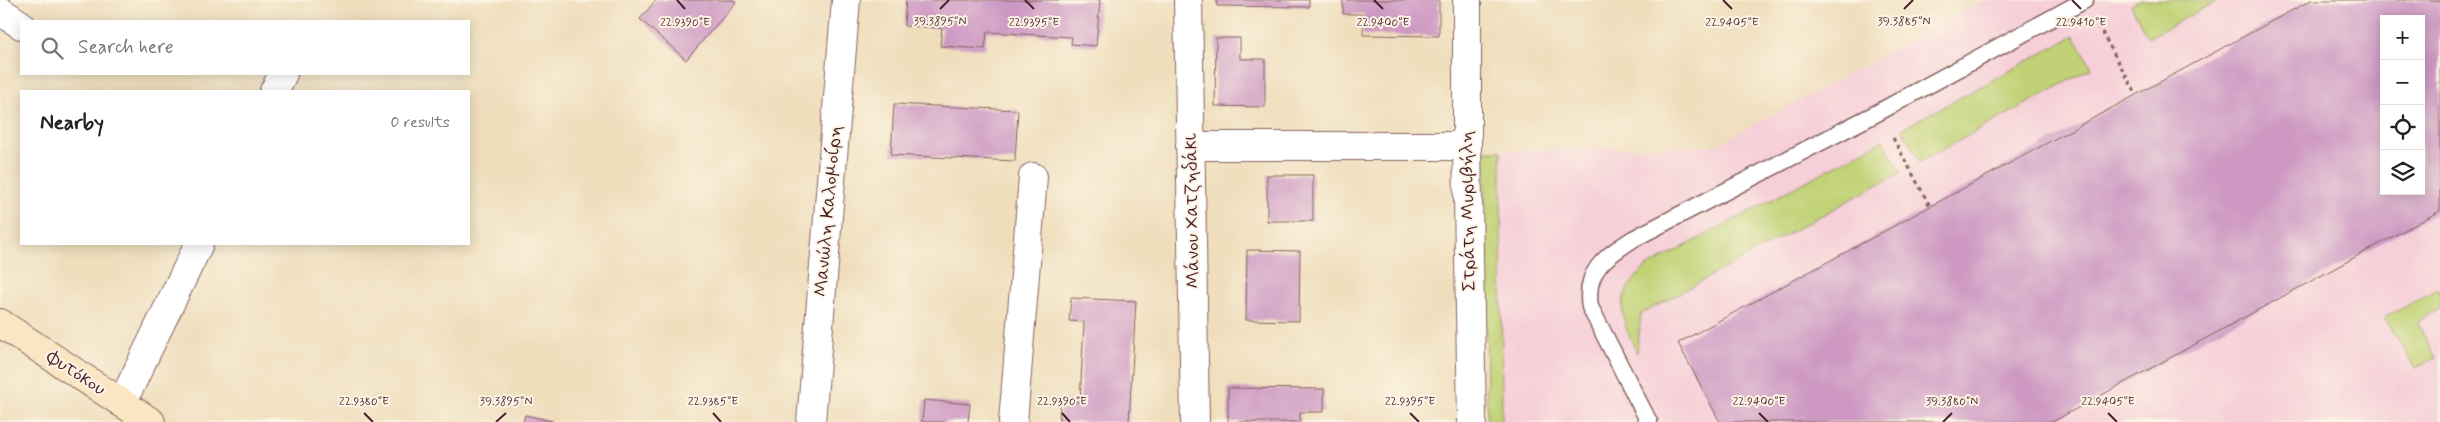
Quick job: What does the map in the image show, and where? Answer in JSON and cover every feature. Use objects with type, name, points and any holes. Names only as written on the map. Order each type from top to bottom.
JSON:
[{"type":"street","name":"Μανώλη Καλομοίρη","points":[[812,422],[846,0]]},
{"type":"street","name":"Μάνου Χατζηδάκι","points":[[1188,0],[1195,422]]},
{"type":"street","name":"Στράτη Μυριβήλη","points":[[1467,0],[1467,146],[1472,422]]},
{"type":"street","points":[[0,11],[20,24]]},
{"type":"street","points":[[275,90],[282,75]]},
{"type":"street","points":[[1190,146],[1467,146]]},
{"type":"street","points":[[1013,422],[1033,177]]},
{"type":"street","points":[[122,403],[199,245]]},
{"type":"street","name":"Φυτόκου","points":[[0,323],[151,422]]},
{"type":"lane","points":[[1649,422],[1590,307],[1587,291],[1597,268],[1633,240],[1879,112],[2085,0]]},
{"type":"path","points":[[2085,0],[2136,94]]},
{"type":"path","points":[[1879,112],[1930,206]]},
{"type":"shaded area","points":[[1984,0],[2440,0],[2440,422],[1502,422],[1501,151],[1715,146]]},
{"type":"green space","points":[[2141,0],[2219,0],[2148,38],[2131,5]]},
{"type":"green space","points":[[2074,36],[2092,68],[1920,162],[1902,129]]},
{"type":"green space","points":[[1883,140],[1901,172],[1641,314],[1637,353],[1626,328],[1622,308],[1628,289],[1635,278],[1646,267]]},
{"type":"green space","points":[[1485,151],[1501,151],[1502,422],[1487,422]]},
{"type":"green space","points":[[2440,288],[2440,309],[2417,322],[2436,358],[2415,369],[2385,317]]},
{"type":"building","points":[[656,0],[733,0],[736,2],[686,60],[640,19]]},
{"type":"building","points":[[906,0],[1100,0],[1096,46],[1071,44],[1072,37],[987,32],[985,49],[940,46],[942,28],[904,26]]},
{"type":"building","points":[[1217,0],[1309,0],[1309,7],[1217,6]]},
{"type":"building","points":[[1343,0],[1439,0],[1439,36],[1363,35],[1364,14],[1343,14]]},
{"type":"building","points":[[2311,0],[2440,0],[2440,211],[2052,422],[1720,422],[1678,343]]},
{"type":"building","points":[[1216,38],[1240,38],[1240,59],[1265,59],[1265,107],[1215,106]]},
{"type":"building","points":[[894,104],[1018,110],[1015,161],[891,155]]},
{"type":"building","points":[[1267,175],[1313,175],[1313,221],[1267,221]]},
{"type":"building","points":[[1247,250],[1300,251],[1299,321],[1246,320]]},
{"type":"building","points":[[1071,298],[1136,301],[1129,422],[1059,422],[1060,401],[1080,402],[1084,322],[1069,321]]},
{"type":"building","points":[[1228,388],[1324,389],[1324,412],[1300,412],[1300,422],[1228,422]]},
{"type":"building","points":[[924,400],[970,404],[968,422],[922,422]]},
{"type":"building","points":[[525,415],[552,421],[552,422],[523,422]]}]
